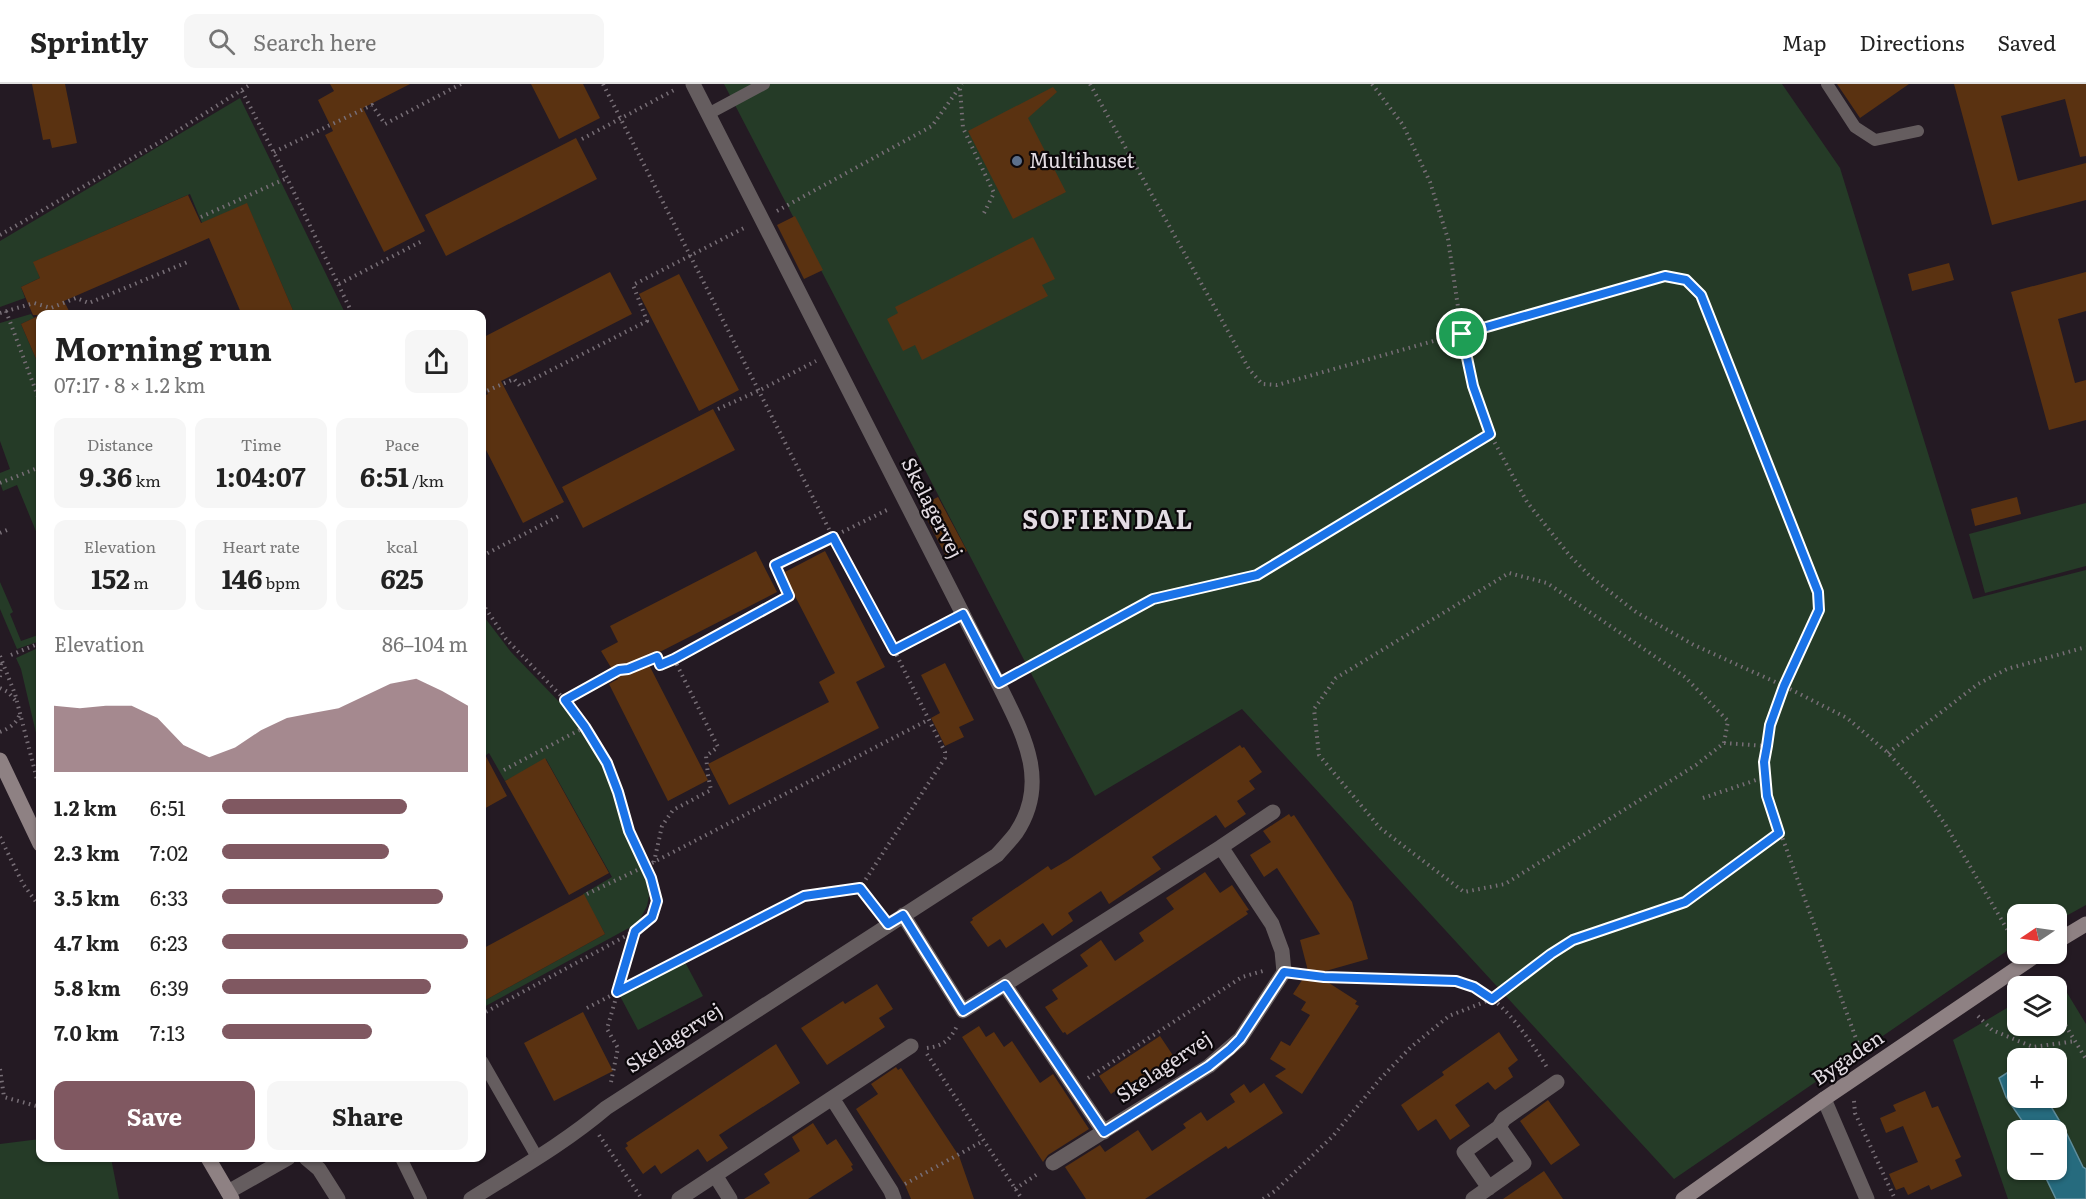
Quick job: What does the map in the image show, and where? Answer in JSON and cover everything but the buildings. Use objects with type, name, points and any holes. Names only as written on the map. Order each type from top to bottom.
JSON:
[{"type":"street","name":"Skelagervej","points":[[471,1199],[590,1122],[606,1107],[997,855],[1016,833],[1028,809],[1032,788],[1031,760],[999,683],[693,84]]},
{"type":"street","points":[[0,760],[36,836]]},
{"type":"street","points":[[903,915],[963,1011],[1273,812]]},
{"type":"street","points":[[1221,847],[1272,924],[1282,951],[1284,972]]},
{"type":"street","points":[[2067,935],[2086,924]]},
{"type":"street","name":"Bygaden","points":[[1683,1199],[1851,1080],[2023,964]]},
{"type":"street","name":"Skelagervej","points":[[1053,1163],[1209,1066],[1230,1049],[1240,1039],[1284,972]]},
{"type":"street","points":[[1005,985],[1104,1132]]},
{"type":"street","points":[[679,1199],[832,1098],[919,1047]]},
{"type":"street","points":[[1489,1188],[1464,1152],[1499,1127],[1504,1119],[1557,1082]]},
{"type":"street","points":[[832,1098],[892,1195]]},
{"type":"street","points":[[1824,1099],[1868,1199]]},
{"type":"street","points":[[1473,1199],[1524,1163],[1499,1127]]},
{"type":"street","points":[[210,1162],[230,1196],[282,1162]]},
{"type":"street","points":[[311,1162],[319,1169],[338,1199]]},
{"type":"street","points":[[715,1175],[730,1199]]},
{"type":"lane","points":[[708,114],[764,84]]},
{"type":"lane","points":[[1827,84],[1855,127],[1875,140],[1918,131]]},
{"type":"lane","points":[[486,1068],[537,1157]]},
{"type":"lane","points":[[403,1162],[421,1199]]},
{"type":"path","points":[[274,152],[372,105],[385,124],[461,84]]},
{"type":"path","points":[[587,1008],[804,896],[860,888],[945,758],[945,752],[894,650],[833,537],[603,84]]},
{"type":"path","points":[[582,139],[685,84]]},
{"type":"path","points":[[1090,84],[1249,369],[1262,384],[1277,385],[1665,276],[1686,280],[1701,295],[1818,592],[1819,610],[1784,686],[1770,725],[1764,762],[1767,796],[1868,1069]]},
{"type":"path","points":[[1372,84],[1403,125],[1430,182],[1448,239],[1462,334],[1473,386],[1490,434],[1527,502],[1570,556],[1591,577],[1636,612],[1694,645],[1847,718],[1888,753],[1916,784],[1945,824],[2007,928]]},
{"type":"path","points":[[0,235],[160,142],[249,85]]},
{"type":"path","points":[[961,86],[963,128],[994,193],[982,217]]},
{"type":"path","points":[[486,391],[514,379],[520,386],[647,321],[633,285],[762,219],[932,126],[961,86]]},
{"type":"path","points":[[242,91],[350,310]]},
{"type":"path","points":[[201,216],[287,178]]},
{"type":"path","points":[[339,284],[424,240]]},
{"type":"path","points":[[0,313],[34,303],[51,308],[76,298],[89,303],[190,261]]},
{"type":"path","points":[[6,311],[36,391]]},
{"type":"path","points":[[718,409],[830,354]]},
{"type":"path","points":[[999,683],[1153,599],[1257,575],[1490,434]]},
{"type":"path","points":[[0,483],[36,469]]},
{"type":"path","points":[[565,700],[619,670],[628,669],[657,657],[660,665],[674,659],[789,596],[775,565],[905,501]]},
{"type":"path","points":[[486,554],[559,516]]},
{"type":"path","points":[[0,533],[7,530]]},
{"type":"path","points":[[1724,743],[1728,721],[1686,677],[1547,583],[1509,573],[1336,678],[1314,709],[1319,755],[1380,828],[1464,892],[1505,884],[1696,765],[1724,743],[1767,746]]},
{"type":"path","points":[[486,609],[506,639],[565,700],[607,763],[629,831],[646,865],[657,901],[652,917],[635,931],[486,1012]]},
{"type":"path","points":[[894,650],[963,614]]},
{"type":"path","points":[[11,655],[36,645]]},
{"type":"path","points":[[1888,753],[1978,684],[2007,669],[2086,647]]},
{"type":"path","points":[[0,657],[0,677]]},
{"type":"path","points":[[0,657],[15,694],[36,776]]},
{"type":"path","points":[[654,862],[662,826],[673,810],[711,790],[706,756],[718,747],[674,659]]},
{"type":"path","points":[[0,688],[8,692],[19,710],[17,721],[8,730],[0,732]]},
{"type":"path","points":[[587,894],[654,862],[928,720]]},
{"type":"path","points":[[504,770],[585,727]]},
{"type":"path","points":[[1703,798],[1759,779],[1766,779]]},
{"type":"path","points":[[1263,1199],[1275,1191],[1333,1136],[1380,1079],[1411,1047],[1449,1016],[1492,999],[1573,940],[1685,902],[1779,833]]},
{"type":"path","points":[[0,837],[23,884],[36,902]]},
{"type":"path","points":[[860,888],[888,924]]},
{"type":"path","points":[[606,1107],[618,1048],[607,1029],[635,931]]},
{"type":"path","points":[[1074,1087],[1242,978],[1266,970],[1324,977],[1456,981],[1474,987],[1492,999],[1524,1032],[1557,1082]]},
{"type":"path","points":[[1965,1003],[1992,1030],[2033,1047],[2076,1041]]},
{"type":"path","points":[[919,1047],[938,1046],[951,1038],[963,1011]]},
{"type":"path","points":[[2067,1027],[2086,1059]]},
{"type":"path","points":[[919,1047],[928,1056],[1022,1199]]},
{"type":"path","points":[[0,1069],[4,1097],[36,1106]]},
{"type":"path","points":[[1851,1080],[1855,1113],[1895,1199]]},
{"type":"path","points":[[590,1122],[642,1199]]},
{"type":"path","points":[[892,1195],[983,1141]]},
{"type":"path","points":[[1015,1189],[1053,1163]]},
{"type":"green space","points":[[724,84],[1782,84],[1840,168],[1973,599],[2086,570],[2086,905],[2067,915],[2067,904],[2007,904],[2007,951],[1674,1179],[1242,709],[1095,796]]},
{"type":"green space","points":[[240,98],[344,310],[293,310],[247,204],[202,223],[190,194],[34,262],[40,278],[21,287],[25,298],[0,307],[0,241]]},
{"type":"green space","points":[[31,314],[34,318],[21,324],[36,359],[36,531],[17,485],[3,491],[0,483],[0,473],[10,469],[0,441],[0,323]]},
{"type":"green space","points":[[2086,503],[2086,566],[1985,593],[1969,534]]},
{"type":"green space","points":[[0,582],[13,612],[10,614],[21,641],[36,636],[36,642],[17,649],[0,609]]},
{"type":"green space","points":[[486,619],[511,652],[569,712],[599,760],[608,780],[623,830],[646,880],[649,896],[647,906],[638,923],[486,1006],[486,1000],[605,934],[583,894],[612,877],[546,759],[505,781],[489,753],[486,755]]},
{"type":"green space","points":[[36,649],[36,733],[21,669],[16,658]]},
{"type":"green space","points":[[685,962],[703,996],[638,1030],[620,996]]},
{"type":"green space","points":[[2067,993],[2086,1024],[2086,1199],[2008,1199],[1953,1040],[2007,1008],[2007,1036],[2067,1036]]},
{"type":"green space","points":[[36,1140],[36,1162],[112,1162],[119,1199],[0,1199],[0,1144]]},
{"type":"water","points":[[2007,1073],[2007,1098],[2006,1097],[1999,1078]]},
{"type":"water","points":[[2013,1108],[2052,1108],[2059,1120],[2022,1120]]},
{"type":"water","points":[[2067,1134],[2086,1169],[2086,1199],[2056,1199],[2047,1180],[2067,1180]]},
{"type":"place","name":"Multihuset","points":[[1017,161]]},
{"type":"district","name":"SOFIENDAL","points":[[1108,520]]},
{"type":"route","points":[[1665,276],[1686,280],[1701,295],[1818,592],[1819,610],[1784,686],[1770,725],[1764,762],[1767,796],[1779,833],[1685,902],[1573,940],[1492,999],[1474,987],[1456,981],[1324,977],[1284,972],[1240,1039],[1230,1049],[1209,1066],[1104,1132],[1005,985],[963,1011],[903,915],[888,924],[860,888],[804,896],[617,992],[635,931],[652,917],[657,901],[646,865],[629,831],[607,763],[565,700],[619,670],[628,669],[657,657],[660,665],[674,659],[789,596],[775,565],[833,537],[894,650],[963,614],[999,683],[1153,599],[1257,575],[1490,434],[1473,386],[1462,334],[1665,276]]}]
